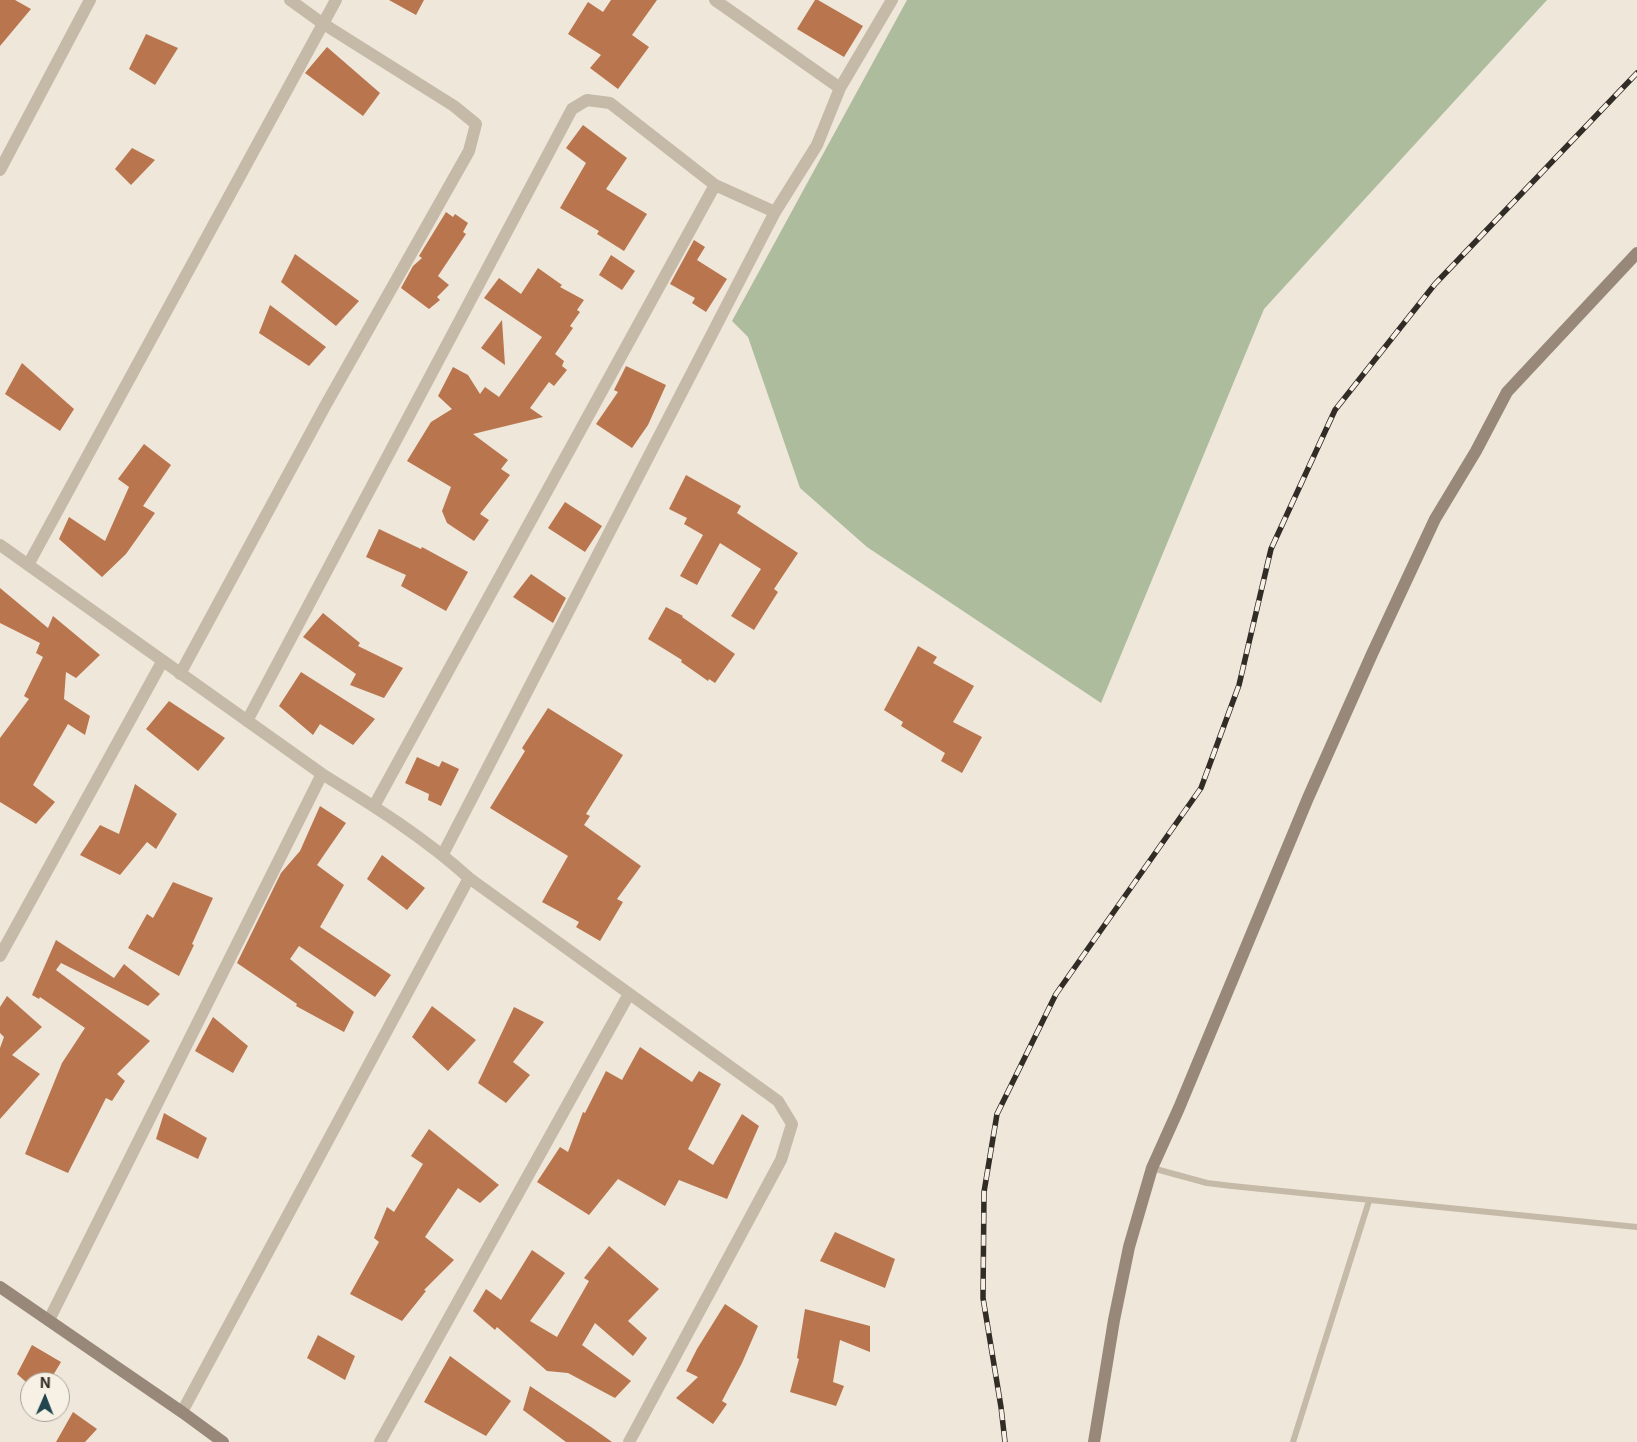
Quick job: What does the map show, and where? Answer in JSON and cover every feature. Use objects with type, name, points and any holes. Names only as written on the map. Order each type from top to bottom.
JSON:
[{"type":"street","points":[[0,170],[90,0]]},
{"type":"street","points":[[180,674],[324,408],[469,151],[476,124],[454,106],[322,23],[290,0]]},
{"type":"street","points":[[28,565],[336,0]]},
{"type":"street","points":[[715,0],[840,88]]},
{"type":"street","points":[[443,854],[775,212],[817,145],[840,88],[892,0]]},
{"type":"street","points":[[247,721],[572,110],[587,100],[610,103],[715,185],[775,212]]},
{"type":"street","points":[[374,806],[715,185]]},
{"type":"street","points":[[1094,1442],[1114,1320],[1129,1247],[1152,1168],[1179,1108],[1308,798],[1435,519],[1476,451],[1507,392],[1637,253]]},
{"type":"street","points":[[0,545],[322,774],[374,806],[443,854],[469,878],[778,1101],[792,1124],[781,1160],[629,1442]]},
{"type":"street","points":[[0,956],[162,662]]},
{"type":"street","points":[[50,1320],[322,774]]},
{"type":"street","points":[[182,1412],[469,878]]},
{"type":"street","points":[[380,1442],[629,994]]},
{"type":"street","points":[[0,1287],[223,1442]]},
{"type":"lane","points":[[1152,1168],[1207,1182],[1232,1186],[1637,1227]]},
{"type":"lane","points":[[1292,1442],[1369,1200]]},
{"type":"green space","points":[[907,0],[1547,0],[1264,309],[1101,703],[867,547],[800,488],[748,337],[732,321]]},
{"type":"building","points":[[0,0],[15,0],[31,9],[0,46]]},
{"type":"building","points":[[389,0],[424,0],[416,15]]},
{"type":"building","points":[[611,0],[657,0],[632,35],[649,47],[618,89],[590,68],[601,55],[568,34],[588,2],[603,12]]},
{"type":"building","points":[[815,0],[863,26],[844,57],[797,29]]},
{"type":"building","points":[[146,34],[178,48],[155,85],[129,69]]},
{"type":"building","points":[[327,47],[380,93],[363,116],[305,73]]},
{"type":"building","points":[[583,125],[627,158],[606,189],[647,214],[624,251],[597,234],[599,231],[560,208],[586,163],[566,148]]},
{"type":"building","points":[[132,148],[155,160],[131,185],[115,169]]},
{"type":"building","points":[[446,212],[453,217],[455,214],[468,223],[463,232],[466,234],[438,276],[449,285],[437,297],[440,300],[429,309],[401,288],[413,266],[422,258],[419,256]]},
{"type":"building","points":[[694,240],[705,247],[697,260],[727,279],[706,312],[692,303],[695,298],[670,284]]},
{"type":"building","points":[[295,254],[359,301],[336,326],[281,282]]},
{"type":"building","points":[[611,255],[635,271],[622,290],[599,275]]},
{"type":"building","points":[[538,268],[562,285],[560,287],[584,300],[577,310],[580,312],[570,326],[573,328],[555,354],[564,361],[562,366],[567,370],[554,386],[549,382],[530,408],[543,417],[473,434],[508,460],[501,469],[510,475],[480,514],[489,520],[474,541],[447,523],[442,511],[451,487],[407,461],[431,422],[452,409],[438,396],[453,367],[468,375],[480,394],[485,387],[499,397],[542,337],[484,298],[499,278],[521,294]]},
{"type":"building","points":[[270,305],[326,347],[309,366],[259,333]]},
{"type":"building","points":[[502,320],[505,365],[481,348]]},
{"type":"building","points":[[22,363],[74,409],[60,431],[5,394]]},
{"type":"building","points":[[626,366],[666,385],[648,425],[632,448],[596,424],[618,392],[614,390]]},
{"type":"building","points":[[144,444],[171,465],[143,506],[155,513],[126,554],[102,577],[59,539],[69,517],[105,541],[129,487],[118,479]]},
{"type":"building","points":[[686,475],[741,506],[737,513],[798,553],[774,589],[778,592],[754,630],[731,616],[761,569],[720,543],[697,585],[680,576],[703,535],[684,524],[687,518],[669,509]]},
{"type":"building","points":[[565,502],[602,526],[585,552],[548,528]]},
{"type":"building","points":[[379,529],[421,549],[422,547],[468,572],[446,611],[401,586],[406,575],[366,557]]},
{"type":"building","points":[[531,574],[566,598],[553,623],[513,597]]},
{"type":"building","points":[[0,588],[48,628],[53,616],[100,655],[76,678],[66,672],[64,699],[90,716],[85,735],[68,724],[33,785],[55,802],[36,824],[0,802],[0,738],[29,699],[24,696],[43,657],[36,653],[40,643],[0,623]]},
{"type":"building","points":[[666,607],[683,616],[735,654],[715,683],[709,679],[708,681],[681,662],[682,660],[648,639]]},
{"type":"building","points":[[323,613],[360,643],[358,646],[403,668],[384,698],[350,685],[356,674],[303,637]]},
{"type":"building","points":[[918,646],[937,657],[933,663],[974,686],[953,722],[982,737],[962,773],[941,761],[945,753],[901,726],[903,722],[884,710]]},
{"type":"building","points":[[301,672],[375,719],[353,745],[320,724],[313,735],[279,706]]},
{"type":"building","points":[[169,701],[225,738],[198,771],[146,729]]},
{"type":"building","points":[[548,708],[623,755],[586,814],[590,816],[584,825],[641,866],[617,899],[623,902],[600,941],[576,927],[579,922],[542,902],[568,856],[490,808],[525,751],[522,748]]},
{"type":"building","points":[[417,757],[439,767],[442,761],[459,769],[441,806],[428,800],[429,794],[405,783]]},
{"type":"building","points":[[135,784],[177,814],[156,849],[147,842],[120,875],[80,855],[100,825],[119,834]]},
{"type":"building","points":[[320,806],[346,823],[317,865],[344,885],[320,927],[391,975],[375,997],[299,946],[290,959],[354,1012],[344,1032],[296,1006],[297,1004],[237,963],[281,873],[300,851]]},
{"type":"building","points":[[382,855],[425,888],[407,910],[367,879]]},
{"type":"building","points":[[173,882],[213,898],[179,976],[128,948],[147,914],[153,918]]},
{"type":"building","points":[[56,940],[114,978],[124,964],[160,994],[148,1006],[61,963],[56,970],[150,1041],[117,1074],[125,1081],[112,1101],[106,1098],[68,1173],[25,1154],[62,1063],[85,1028],[40,997],[39,999],[32,995]]},
{"type":"building","points":[[7,996],[42,1027],[12,1055],[40,1074],[0,1119],[0,1048],[4,1037],[0,1033],[0,1007]]},
{"type":"building","points":[[432,1006],[476,1040],[448,1071],[412,1037]]},
{"type":"building","points":[[514,1007],[544,1022],[513,1062],[530,1075],[506,1103],[478,1083]]},
{"type":"building","points":[[213,1017],[248,1046],[233,1073],[195,1051]]},
{"type":"building","points":[[640,1047],[692,1082],[699,1071],[721,1084],[688,1149],[713,1165],[742,1114],[759,1126],[727,1199],[679,1180],[665,1206],[618,1179],[589,1215],[537,1182],[560,1147],[568,1152],[583,1112],[585,1113],[606,1071],[622,1080]]},
{"type":"building","points":[[164,1113],[207,1138],[198,1159],[156,1139]]},
{"type":"building","points":[[429,1129],[499,1185],[480,1203],[458,1188],[425,1237],[454,1260],[424,1290],[426,1291],[402,1321],[350,1294],[379,1242],[374,1238],[387,1207],[394,1212],[423,1164],[411,1156]]},
{"type":"building","points":[[835,1232],[895,1259],[885,1288],[820,1261]]},
{"type":"building","points":[[609,1246],[659,1289],[628,1321],[647,1338],[633,1356],[595,1323],[582,1345],[631,1381],[615,1398],[568,1373],[547,1371],[497,1327],[495,1330],[473,1311],[486,1289],[501,1300],[532,1250],[565,1273],[530,1321],[557,1337],[589,1281],[584,1278]]},
{"type":"building","points":[[725,1304],[758,1326],[742,1363],[722,1401],[727,1404],[713,1424],[676,1398],[698,1377],[686,1371],[697,1349]]},
{"type":"building","points":[[805,1309],[870,1326],[870,1352],[840,1340],[833,1382],[844,1386],[836,1406],[790,1392],[799,1359],[797,1358]]},
{"type":"building","points":[[318,1335],[355,1356],[345,1380],[307,1358]]},
{"type":"building","points":[[32,1345],[61,1362],[55,1372],[20,1372],[20,1377],[17,1374]]},
{"type":"building","points":[[450,1356],[511,1401],[486,1436],[424,1402]]},
{"type":"building","points":[[530,1386],[612,1442],[566,1442],[523,1410]]},
{"type":"building","points":[[73,1412],[97,1429],[85,1442],[56,1442],[67,1422],[70,1422]]},
{"type":"railway","points":[[1005,1442],[983,1298],[984,1192],[997,1114],[1056,994],[1201,788],[1239,685],[1271,549],[1335,410],[1435,284],[1637,73]]}]
